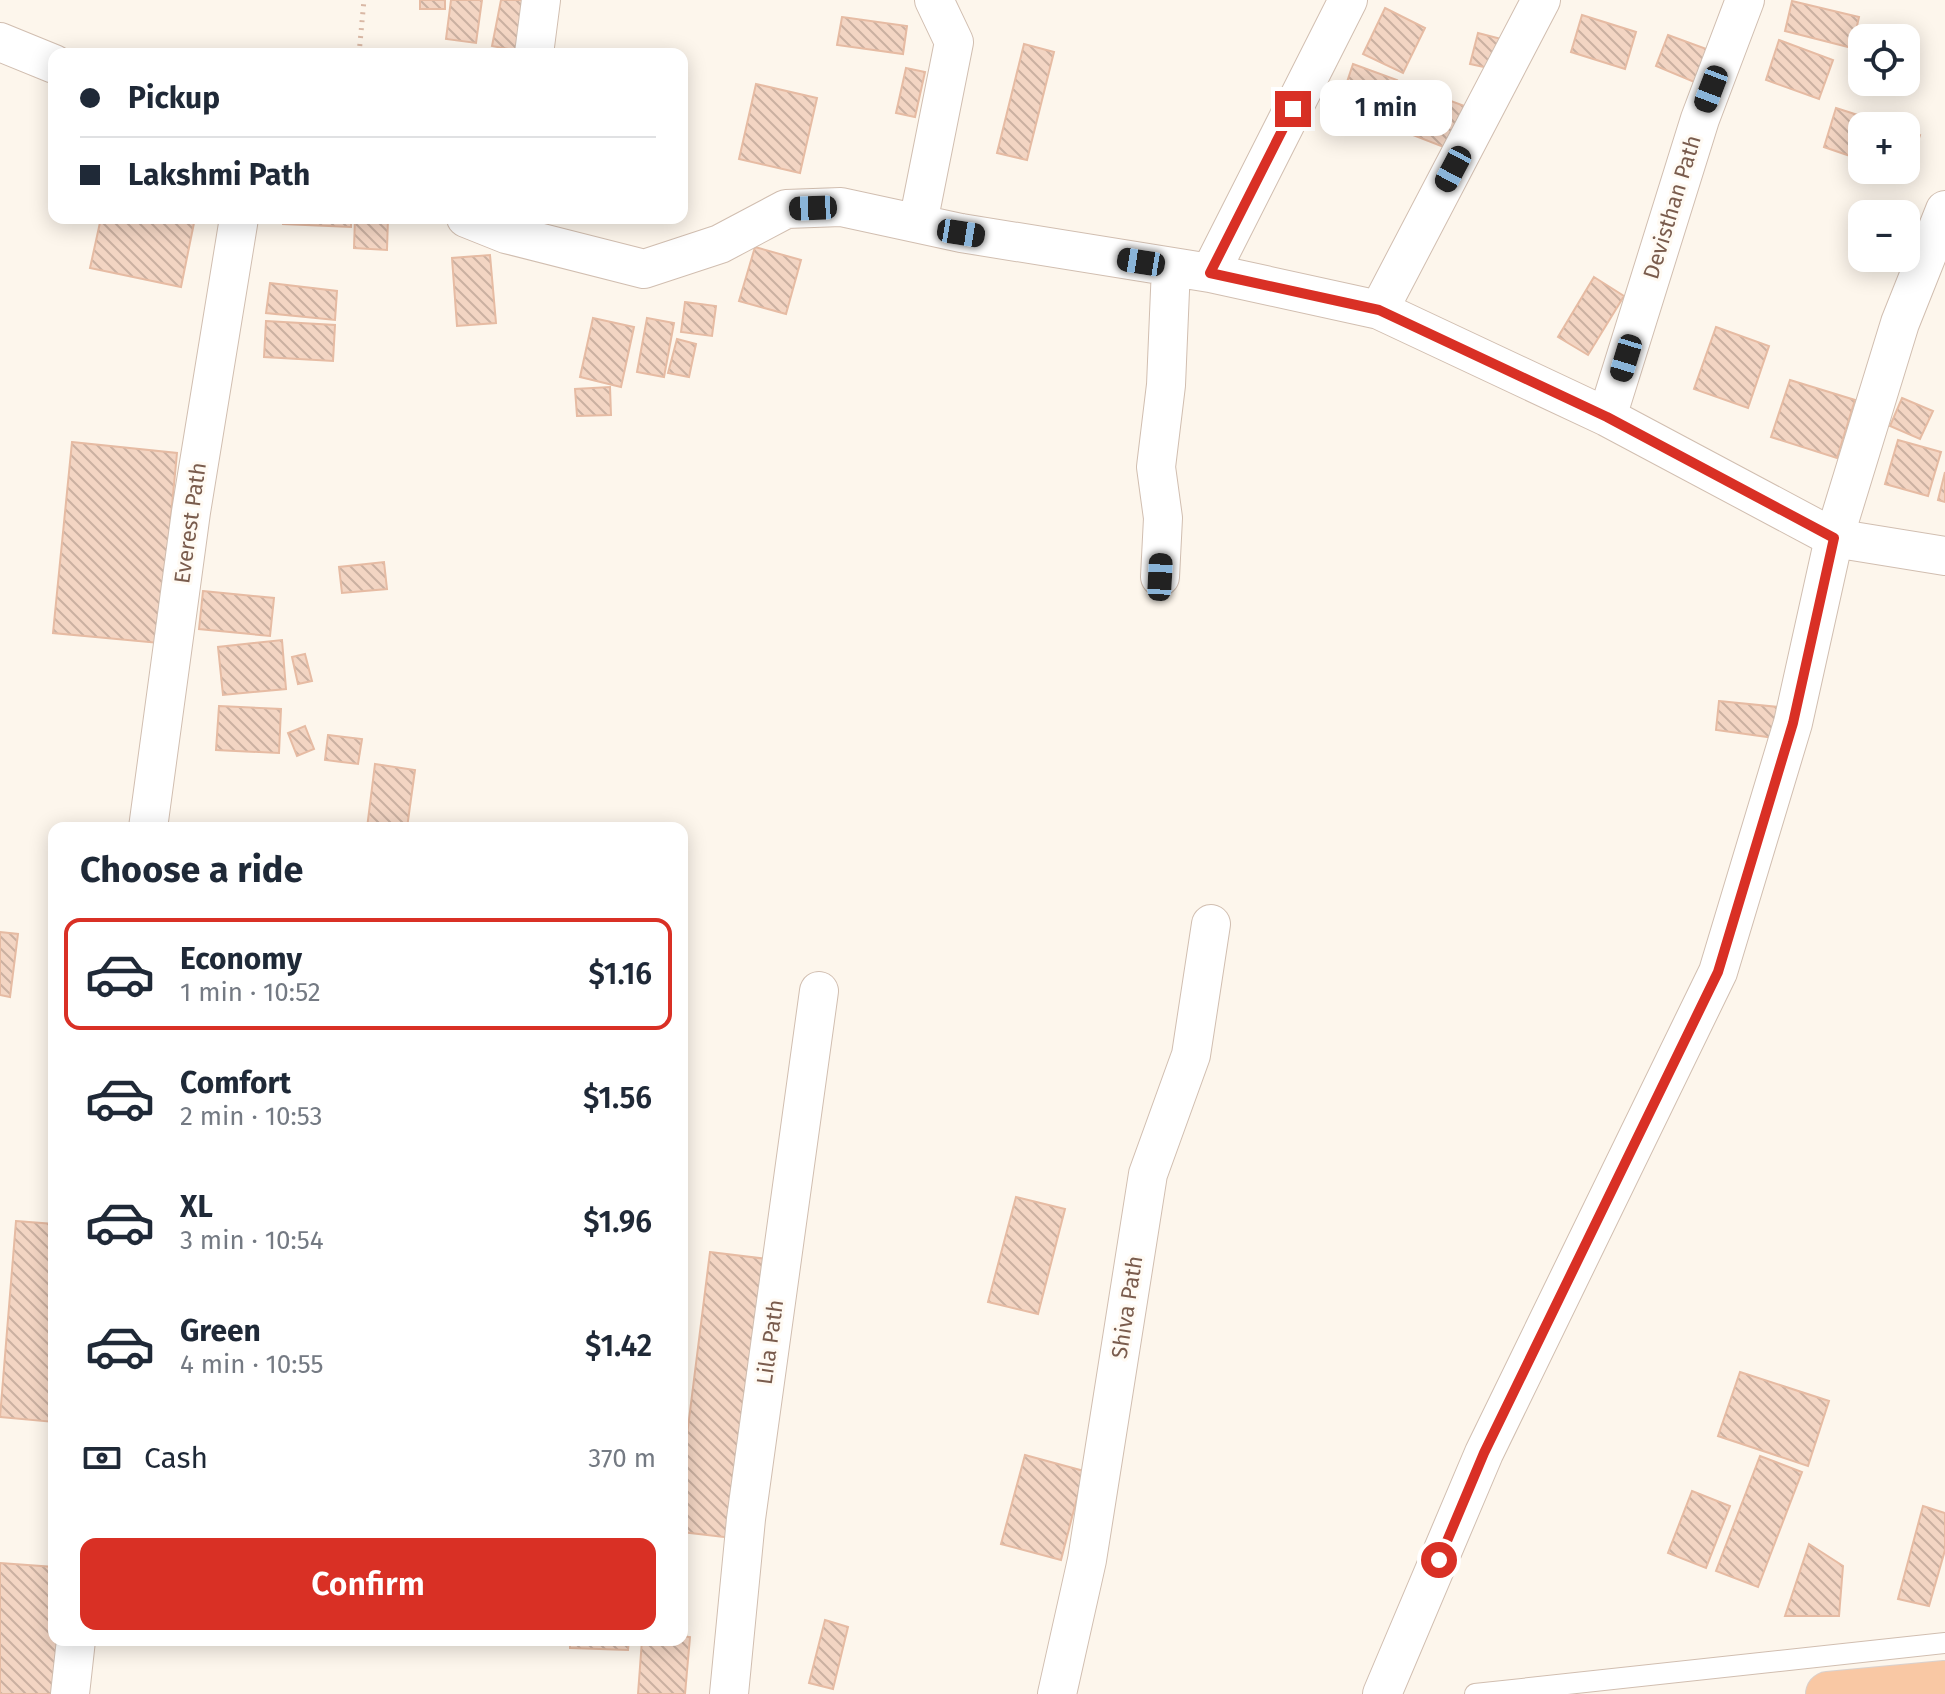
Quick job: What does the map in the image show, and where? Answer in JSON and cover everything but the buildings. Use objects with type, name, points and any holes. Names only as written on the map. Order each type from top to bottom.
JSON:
[{"type":"highway","points":[[1836,1693],[1945,1683]]},
{"type":"street","points":[[535,48],[541,0]]},
{"type":"street","points":[[918,223],[954,42],[934,0]]},
{"type":"street","points":[[1210,273],[1348,0]]},
{"type":"street","points":[[1379,310],[1541,0]]},
{"type":"street","name":"Devisthan Path","points":[[1607,417],[1700,119],[1745,0]]},
{"type":"street","points":[[0,42],[48,62]]},
{"type":"street","points":[[507,226],[644,269],[720,244],[786,209],[841,207],[961,233],[1210,273],[1379,310],[1607,417],[1834,538],[1945,556]]},
{"type":"street","points":[[1382,1694],[1484,1453],[1718,972],[1793,723],[1834,538],[1900,323],[1945,210]]},
{"type":"street","name":"Everest Path","points":[[149,822],[191,512],[238,224]]},
{"type":"street","points":[[1160,577],[1163,518],[1156,467],[1166,385],[1171,267]]},
{"type":"street","name":"Shiva Path","points":[[1057,1694],[1087,1560],[1148,1174],[1191,1055],[1211,924]]},
{"type":"street","name":"Lila Path","points":[[729,1694],[746,1519],[819,991]]},
{"type":"street","points":[[70,1694],[75,1646]]},
{"type":"lane","points":[[1475,1694],[1945,1643]]},
{"type":"path","points":[[360,48],[364,0]]},
{"type":"route","points":[[1293,109],[1210,273],[1379,310],[1607,417],[1834,538],[1793,723],[1718,972],[1484,1453],[1439,1560]]}]
